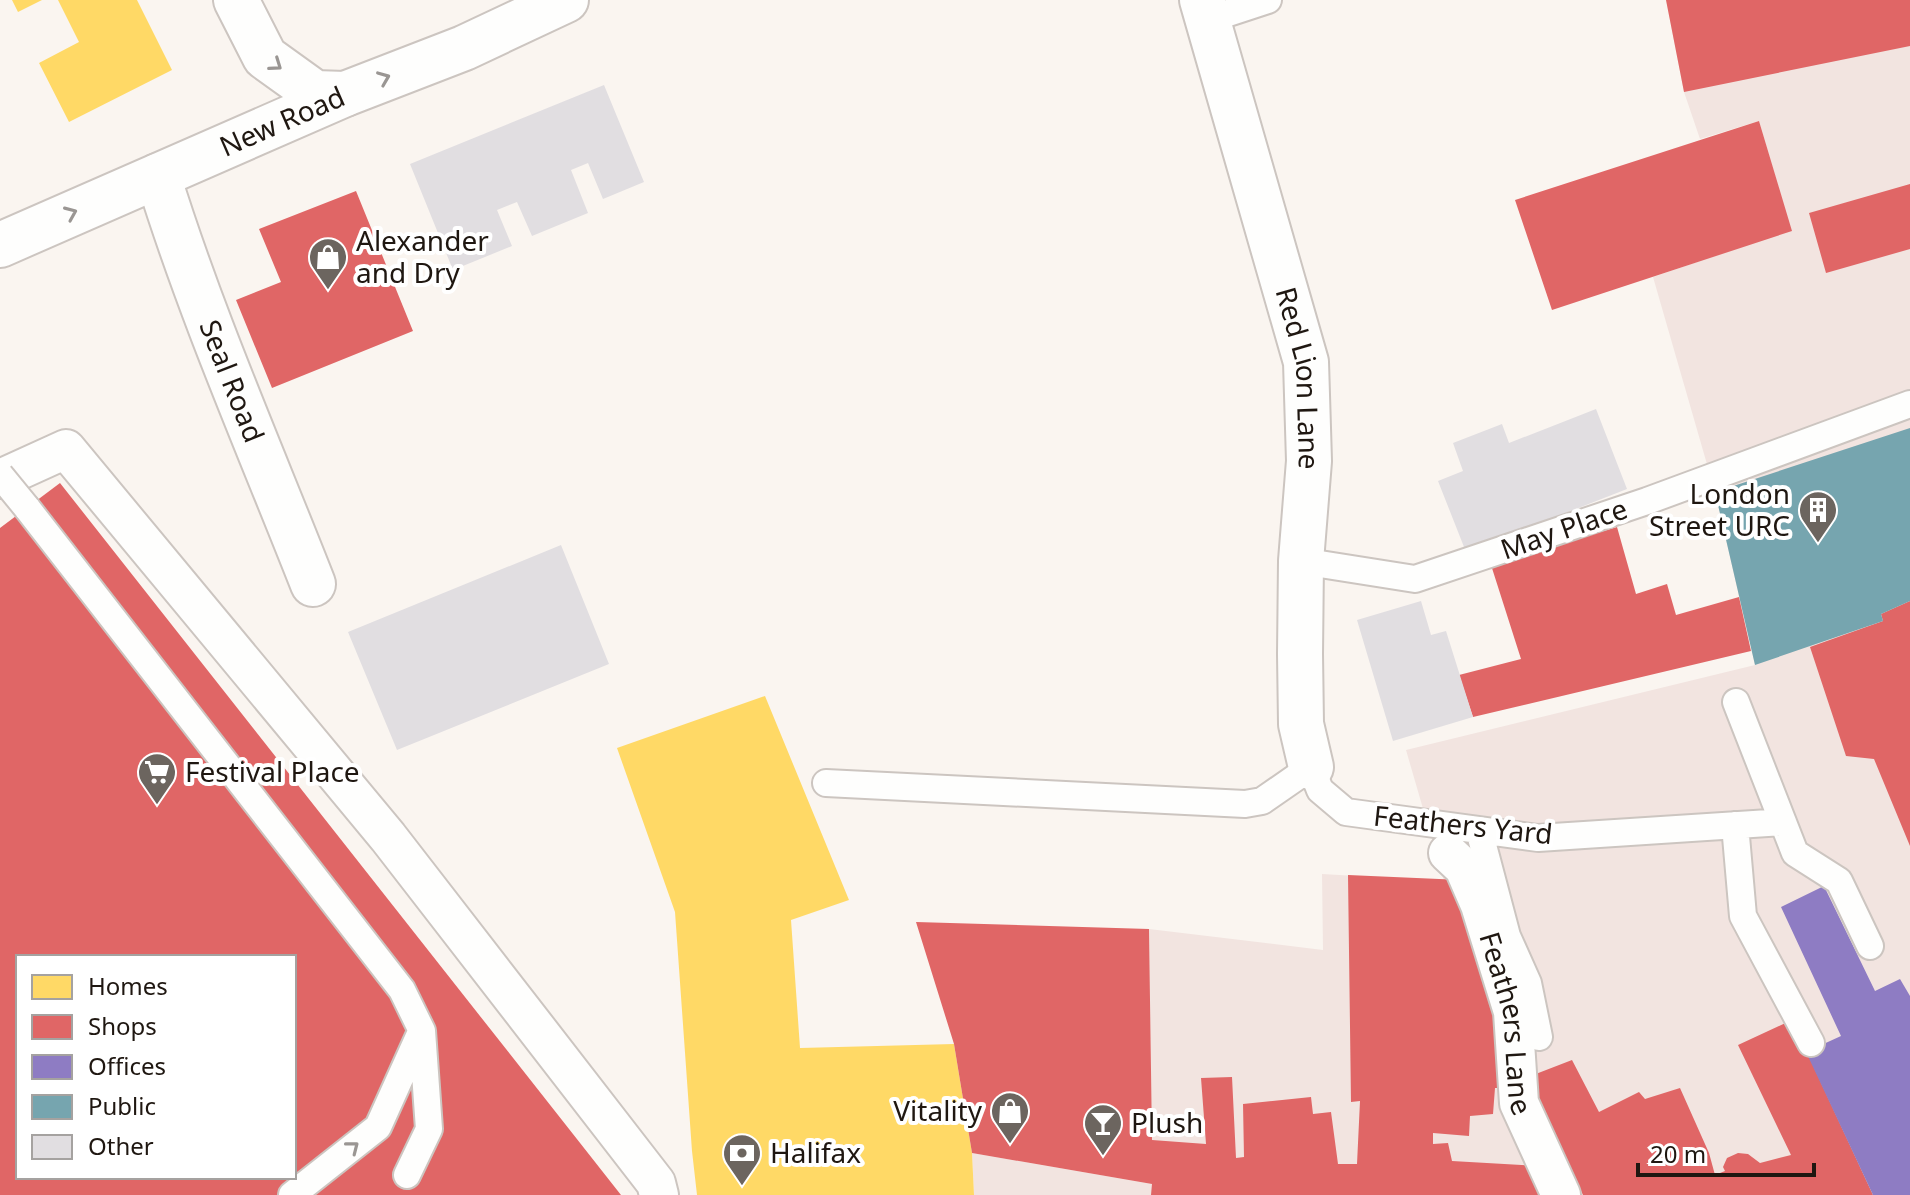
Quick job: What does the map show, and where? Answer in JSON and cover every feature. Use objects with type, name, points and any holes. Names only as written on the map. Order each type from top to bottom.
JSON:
[{"type":"street","points":[[236,0],[265,57],[315,93],[345,94]]},
{"type":"street","name":"New Road","points":[[0,245],[345,94],[464,48],[566,0]]},
{"type":"street","name":"Red Lion Lane","points":[[1204,10],[1252,167],[1306,362],[1309,461],[1301,561],[1301,724],[1311,767]]},
{"type":"street","name":"Seal Road","points":[[158,176],[173,225],[313,584]]},
{"type":"street","points":[[0,477],[66,449],[388,837],[656,1183],[659,1195]]},
{"type":"street","name":"Feathers Lane","points":[[1448,853],[1464,868],[1480,905],[1513,1012],[1519,1103],[1561,1195]]},
{"type":"lane","points":[[1204,10],[1268,0]]},
{"type":"lane","name":"May Place","points":[[1301,561],[1415,579],[1647,501],[1910,404]]},
{"type":"lane","points":[[0,477],[149,662],[402,990],[422,1031],[429,1129],[407,1175]]},
{"type":"lane","points":[[1736,702],[1795,853],[1839,881],[1870,946]]},
{"type":"lane","points":[[826,783],[1245,804],[1262,801],[1311,767]]},
{"type":"lane","name":"Feathers Yard","points":[[1311,767],[1320,790],[1346,812],[1538,838],[1783,822]]},
{"type":"lane","points":[[1735,825],[1743,916],[1811,1043]]},
{"type":"lane","points":[[1479,830],[1507,936],[1528,983],[1539,1037]]},
{"type":"lane","points":[[292,1195],[378,1127],[422,1031]]},
{"type":"shaded area","points":[[1666,0],[1910,0],[1910,1195],[974,1195],[972,1153],[1152,1184],[1149,929],[1323,950],[1322,874],[1444,881],[1406,750],[1755,665],[1715,492],[1653,277],[1791,230],[1759,121],[1700,139],[1684,92]]},
{"type":"building: Homes","points":[[12,0],[42,0],[18,12]]},
{"type":"building: Homes","points":[[58,0],[137,0],[172,70],[69,122],[39,63],[79,42]]},
{"type":"building: Homes","points":[[765,696],[849,900],[791,920],[800,1048],[954,1044],[972,1153],[974,1195],[697,1195],[675,912],[617,748]]},
{"type":"building: Shops","points":[[1666,0],[1910,0],[1910,46],[1684,92]]},
{"type":"building: Shops","points":[[1759,121],[1792,231],[1552,310],[1515,200]]},
{"type":"building: Shops","points":[[1910,184],[1910,249],[1826,273],[1809,213]]},
{"type":"building: Shops","name":"Alexander and Dry","points":[[356,191],[413,331],[272,388],[236,300],[281,282],[259,229]]},
{"type":"building: Shops","name":"Festival Place","points":[[60,483],[621,1195],[0,1195],[0,528]]},
{"type":"building: Shops","points":[[1617,527],[1636,594],[1667,584],[1676,615],[1739,597],[1751,651],[1473,717],[1459,675],[1521,659],[1491,565]]},
{"type":"building: Shops","points":[[1910,601],[1910,846],[1874,759],[1846,756],[1810,647],[1883,621],[1881,614]]},
{"type":"building: Shops","points":[[1348,875],[1462,880],[1479,918],[1508,1088],[1495,1088],[1493,1114],[1470,1116],[1469,1136],[1433,1133],[1433,1144],[1448,1143],[1452,1161],[1537,1166],[1550,1195],[1151,1195],[1152,1184],[972,1153],[954,1044],[916,922],[1149,929],[1152,1140],[1206,1144],[1201,1078],[1232,1077],[1236,1158],[1244,1157],[1243,1104],[1311,1097],[1313,1114],[1331,1112],[1338,1164],[1357,1164],[1360,1101],[1351,1102]]},
{"type":"building: Shops","points":[[1792,1020],[1873,1195],[1583,1195],[1528,1077],[1572,1060],[1599,1112],[1639,1092],[1645,1099],[1680,1088],[1709,1153],[1715,1175],[1725,1171],[1723,1167],[1727,1158],[1738,1153],[1748,1154],[1760,1163],[1791,1155],[1738,1045]]},
{"type":"building: Offices","points":[[1824,886],[1875,991],[1900,979],[1910,996],[1910,1195],[1873,1195],[1806,1052],[1841,1036],[1781,907]]},
{"type":"building: Public","name":"London Street URC","points":[[1910,428],[1910,601],[1881,614],[1883,621],[1755,665],[1715,492]]},
{"type":"building: Other","points":[[604,85],[644,182],[603,199],[588,163],[571,170],[588,213],[532,236],[517,202],[497,210],[512,246],[453,270],[410,164]]},
{"type":"building: Other","points":[[1596,409],[1627,489],[1466,552],[1438,481],[1463,471],[1453,443],[1502,424],[1509,443]]},
{"type":"building: Other","points":[[561,545],[609,664],[397,750],[348,632]]},
{"type":"building: Other","points":[[1421,601],[1431,635],[1446,631],[1473,717],[1393,741],[1357,620]]},
{"type":"place","name":"Alexander and Dry","points":[[328,291]]},
{"type":"place","name":"London Street URC","points":[[1818,544]]},
{"type":"place","name":"Festival Place","points":[[157,806]]},
{"type":"place","name":"Vitality","points":[[1010,1145]]},
{"type":"place","name":"Plush","points":[[1103,1157]]},
{"type":"place","name":"Halifax","points":[[742,1187]]}]
